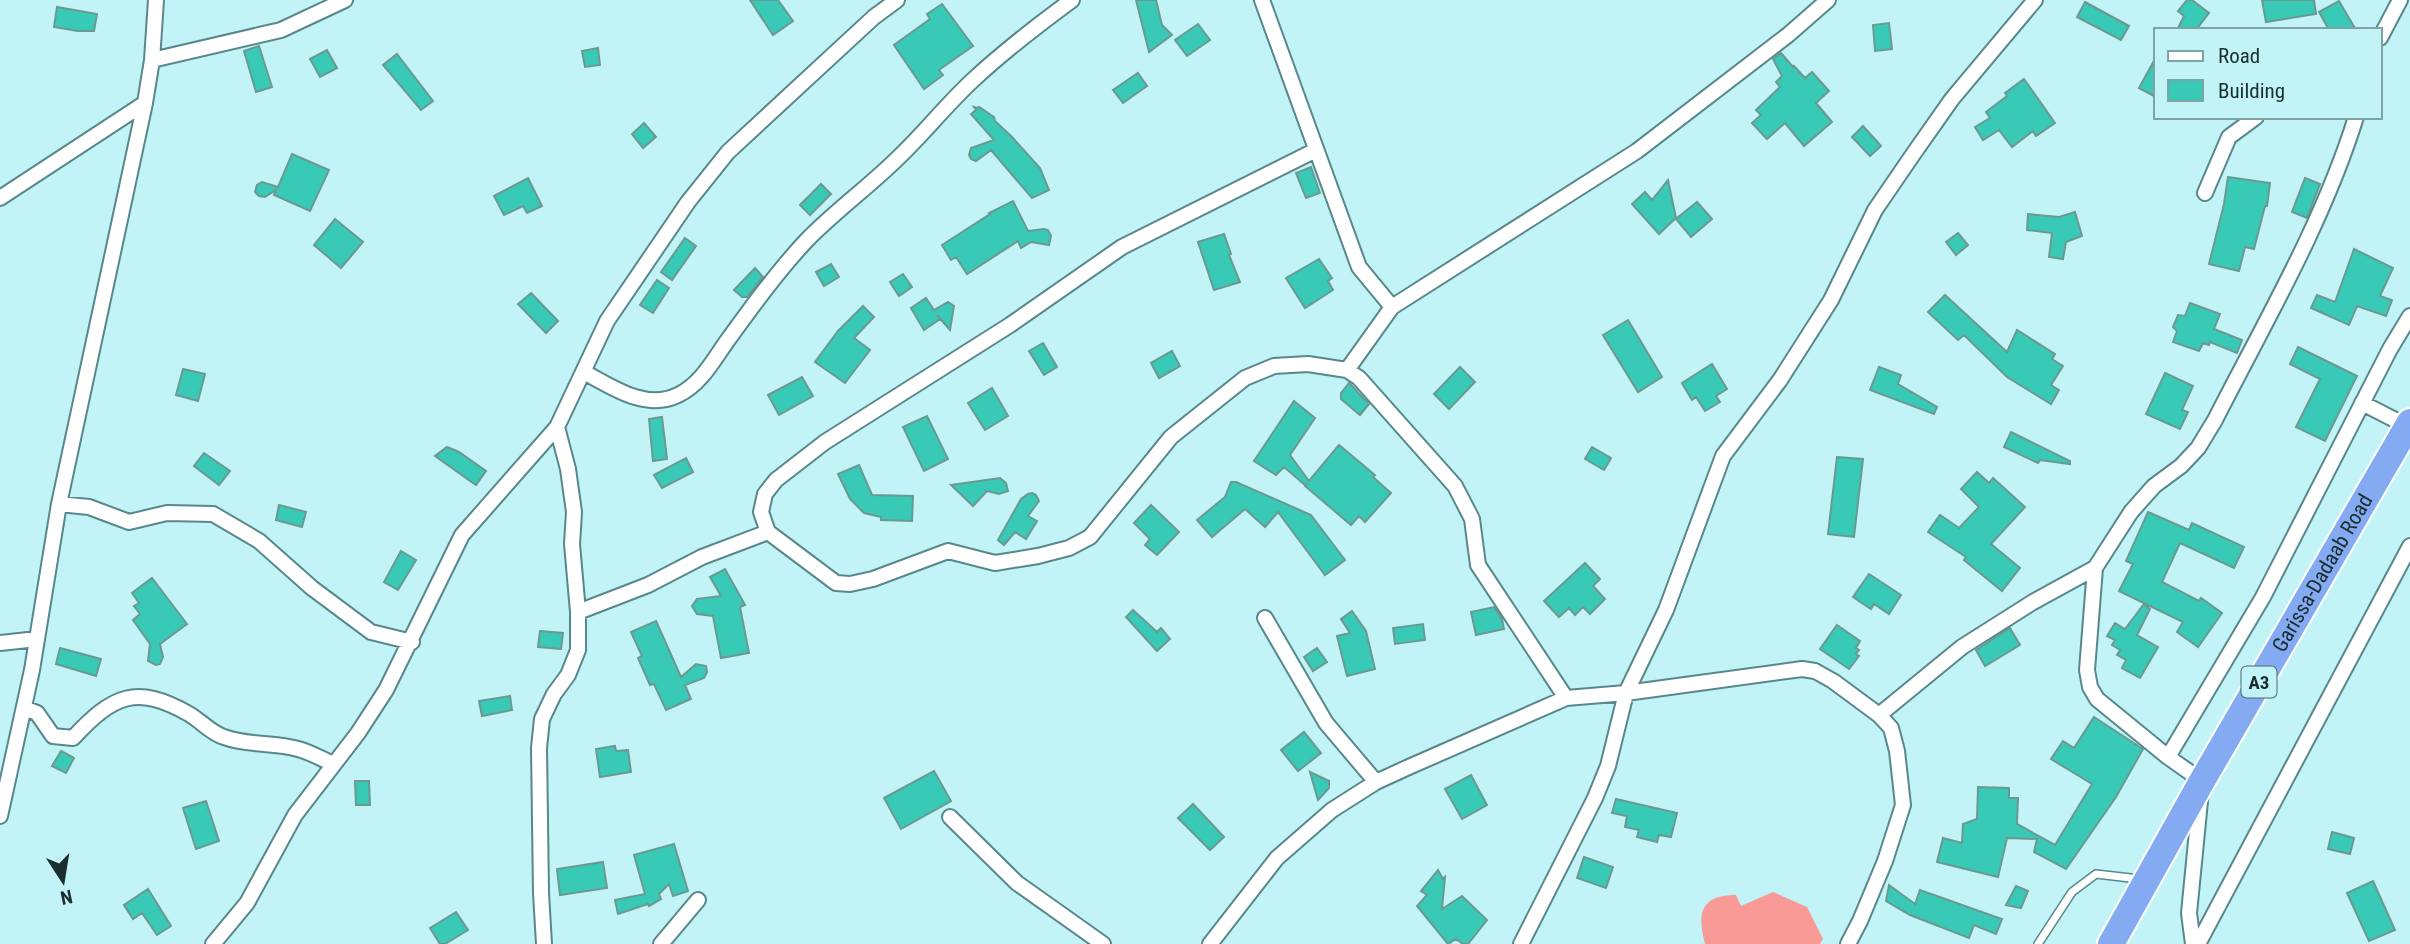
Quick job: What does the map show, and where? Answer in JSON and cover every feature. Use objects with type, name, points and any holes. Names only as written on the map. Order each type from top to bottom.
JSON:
[{"type":"highway","name":"Garissa-Dadaab Road","points":[[2111,944],[2409,424]]},
{"type":"street","points":[[0,816],[24,708],[59,504],[145,103],[152,60],[156,0]]},
{"type":"street","points":[[152,60],[281,30],[345,0]]},
{"type":"street","points":[[213,944],[247,903],[295,815],[379,701],[412,642],[462,535],[557,426],[607,321],[688,202],[728,152],[874,17],[897,0]]},
{"type":"street","points":[[584,372],[626,394],[643,399],[677,396],[689,388],[707,370],[774,279],[807,241],[900,156],[972,80],[1072,0]]},
{"type":"street","points":[[1262,0],[1359,267],[1392,307]]},
{"type":"street","points":[[1347,370],[1392,307],[1637,151],[1788,35],[1828,0]]},
{"type":"street","points":[[1521,944],[1595,798],[1608,766],[1626,693],[1666,610],[1723,456],[1780,380],[1831,300],[1875,210],[1914,153],[1952,99],[2035,0]]},
{"type":"street","points":[[2382,34],[2400,0]]},
{"type":"street","points":[[0,198],[145,103]]},
{"type":"street","points":[[2205,194],[2229,137],[2253,119]]},
{"type":"street","points":[[2195,944],[2189,914],[2202,781],[2097,699],[2090,687],[2087,670],[2088,645],[2095,568],[2131,512],[2154,486],[2181,466],[2198,448],[2215,420],[2308,236],[2355,119]]},
{"type":"street","points":[[1316,150],[1122,247],[1010,325],[825,442],[776,480],[765,494],[761,512],[768,532],[836,583],[843,584],[873,579],[948,551],[995,563],[1069,548],[1090,537],[1171,437],[1245,378],[1274,366],[1308,363],[1347,370],[1359,378],[1455,486],[1472,519],[1478,565],[1566,698]]},
{"type":"street","points":[[2168,757],[2263,597],[2390,349],[2410,316]]},
{"type":"street","points":[[2362,403],[2409,424]]},
{"type":"street","points":[[544,944],[539,748],[542,719],[554,694],[568,674],[578,650],[578,612],[572,544],[573,512],[568,469],[557,426]]},
{"type":"street","points":[[59,504],[89,507],[128,522],[167,513],[214,514],[259,541],[312,589],[372,632],[412,642]]},
{"type":"street","points":[[578,612],[648,585],[702,557],[768,532]]},
{"type":"street","points":[[2195,944],[2410,546]]},
{"type":"street","points":[[1879,715],[1962,647],[2033,602],[2095,568]]},
{"type":"street","points":[[1265,618],[1326,723],[1376,782]]},
{"type":"street","points":[[0,643],[37,639]]},
{"type":"street","points":[[1210,944],[1277,858],[1332,810],[1376,782],[1566,698],[1626,693],[1802,669],[1815,671],[1833,681],[1879,715],[1891,728],[1903,789],[1903,805],[1885,860],[1848,944]]},
{"type":"street","points":[[24,708],[37,713],[53,736],[73,738],[95,715],[131,696],[152,696],[190,714],[221,737],[244,743],[299,749],[333,764]]},
{"type":"street","points":[[950,817],[1017,883],[1103,944]]},
{"type":"street","points":[[661,944],[698,900]]},
{"type":"lane","points":[[2038,944],[2072,892],[2096,874],[2146,880]]},
{"type":"shaded area","points":[[1773,892],[1807,907],[1823,939],[1820,944],[1705,944],[1701,924],[1704,908],[1708,903],[1715,898],[1736,895],[1741,906]]},
{"type":"building","points":[[750,0],[778,0],[793,21],[773,35]]},
{"type":"building","points":[[1136,0],[1156,0],[1162,25],[1172,35],[1149,52]]},
{"type":"building","points":[[2187,0],[2192,0],[2209,13],[2198,28],[2178,28],[2184,16],[2178,11]]},
{"type":"building","points":[[2262,0],[2314,0],[2316,14],[2266,22]]},
{"type":"building","points":[[2339,1],[2355,28],[2328,28],[2319,12]]},
{"type":"building","points":[[2085,2],[2129,26],[2121,40],[2077,17]]},
{"type":"building","points":[[942,4],[973,46],[939,70],[943,75],[924,89],[894,45],[930,19],[927,14]]},
{"type":"building","points":[[57,7],[97,14],[94,31],[54,27]]},
{"type":"building","points":[[1889,23],[1892,49],[1875,51],[1873,25]]},
{"type":"building","points":[[1198,24],[1210,40],[1187,56],[1175,40]]},
{"type":"building","points":[[259,46],[272,87],[256,92],[244,51]]},
{"type":"building","points":[[598,48],[600,65],[585,67],[582,51]]},
{"type":"building","points":[[327,50],[337,68],[320,77],[310,59]]},
{"type":"building","points":[[1781,53],[1805,78],[1812,72],[1829,91],[1816,103],[1832,122],[1804,146],[1785,123],[1767,139],[1752,123],[1761,115],[1756,110],[1780,87],[1776,82],[1782,76],[1773,59]]},
{"type":"building","points":[[397,54],[433,101],[421,110],[383,65]]},
{"type":"building","points":[[2154,61],[2154,96],[2139,88]]},
{"type":"building","points":[[1138,73],[1147,86],[1123,103],[1113,90]]},
{"type":"building","points":[[2024,79],[2055,123],[2036,136],[2033,131],[2012,147],[1999,130],[1983,140],[1975,127],[1990,118],[1986,112]]},
{"type":"building","points":[[974,107],[979,107],[994,117],[1040,168],[1049,190],[1032,198],[991,150],[976,161],[971,159],[971,148],[994,140],[971,114],[976,110]]},
{"type":"building","points":[[644,123],[656,137],[643,148],[632,134]]},
{"type":"building","points":[[1863,126],[1881,146],[1870,156],[1852,137]]},
{"type":"building","points":[[292,154],[329,170],[310,211],[274,195],[276,190],[265,197],[255,192],[257,185],[262,182],[278,187]]},
{"type":"building","points":[[1311,167],[1320,193],[1306,198],[1296,173]]},
{"type":"building","points":[[2228,177],[2270,183],[2267,206],[2254,249],[2245,247],[2239,271],[2209,264]]},
{"type":"building","points":[[528,178],[542,206],[527,213],[523,206],[504,215],[494,196]]},
{"type":"building","points":[[2305,178],[2320,184],[2307,218],[2292,212]]},
{"type":"building","points":[[1668,180],[1676,218],[1659,234],[1632,204],[1645,192],[1652,200]]},
{"type":"building","points":[[821,184],[831,194],[810,215],[800,205]]},
{"type":"building","points":[[1013,201],[1028,231],[1048,230],[1051,236],[1049,245],[1031,242],[1021,248],[1018,241],[967,274],[956,257],[951,260],[942,245],[989,213]]},
{"type":"building","points":[[1697,202],[1712,219],[1691,237],[1676,219]]},
{"type":"building","points":[[2075,212],[2082,236],[2066,242],[2063,259],[2049,257],[2052,233],[2027,230],[2028,214],[2059,217]]},
{"type":"building","points":[[335,219],[363,242],[341,268],[314,245]]},
{"type":"building","points":[[1958,233],[1968,245],[1956,255],[1946,242]]},
{"type":"building","points":[[1224,234],[1240,282],[1214,290],[1198,242]]},
{"type":"building","points":[[685,238],[696,246],[672,280],[661,272]]},
{"type":"building","points":[[2354,249],[2393,268],[2380,296],[2392,300],[2386,316],[2357,306],[2349,325],[2311,308],[2317,295],[2335,302]]},
{"type":"building","points":[[1319,259],[1332,278],[1328,281],[1333,290],[1305,308],[1286,278]]},
{"type":"building","points":[[831,264],[839,277],[824,286],[816,272]]},
{"type":"building","points":[[755,268],[763,277],[747,297],[742,297],[734,290]]},
{"type":"building","points":[[903,274],[912,287],[899,296],[890,282]]},
{"type":"building","points":[[657,280],[669,288],[653,313],[640,305]]},
{"type":"building","points":[[531,293],[558,321],[546,333],[518,304]]},
{"type":"building","points":[[1945,295],[2007,352],[2017,330],[2055,354],[2052,359],[2063,366],[2051,385],[2059,390],[2051,404],[2007,377],[1964,335],[1958,340],[1928,312]]},
{"type":"building","points":[[926,298],[934,310],[948,302],[954,306],[950,330],[937,315],[940,319],[924,330],[911,308]]},
{"type":"building","points":[[2190,303],[2220,314],[2214,329],[2242,340],[2237,353],[2210,342],[2209,345],[2203,343],[2199,351],[2173,342],[2177,331],[2173,327],[2178,315],[2185,316]]},
{"type":"building","points":[[863,306],[874,317],[854,338],[870,350],[845,383],[815,362],[838,331]]},
{"type":"building","points":[[1628,320],[1662,377],[1638,392],[1603,335]]},
{"type":"building","points":[[1043,343],[1057,367],[1044,375],[1029,351]]},
{"type":"building","points":[[2298,347],[2357,376],[2325,441],[2296,427],[2320,379],[2290,364]]},
{"type":"building","points":[[1172,351],[1180,366],[1159,378],[1151,363]]},
{"type":"building","points":[[1712,364],[1727,389],[1716,396],[1720,402],[1705,411],[1696,397],[1692,400],[1682,383]]},
{"type":"building","points":[[1460,367],[1475,382],[1449,409],[1434,394]]},
{"type":"building","points":[[1879,367],[1901,375],[1898,384],[1937,407],[1934,414],[1870,390]]},
{"type":"building","points":[[183,369],[205,374],[198,401],[176,395]]},
{"type":"building","points":[[2165,373],[2193,386],[2182,410],[2188,412],[2180,429],[2146,414]]},
{"type":"building","points":[[802,377],[813,396],[779,415],[768,395]]},
{"type":"building","points":[[1349,383],[1369,404],[1360,415],[1341,399],[1341,393]]},
{"type":"building","points":[[992,388],[1008,416],[985,430],[968,403]]},
{"type":"building","points":[[1294,401],[1315,418],[1290,455],[1309,481],[1339,445],[1375,475],[1373,477],[1391,493],[1365,522],[1359,516],[1351,525],[1305,486],[1307,484],[1284,467],[1276,475],[1254,461]]},
{"type":"building","points":[[927,416],[948,459],[924,471],[903,427]]},
{"type":"building","points":[[662,417],[667,459],[653,461],[649,419]]},
{"type":"building","points":[[2011,432],[2070,461],[2070,464],[2040,460],[2038,463],[2004,447]]},
{"type":"building","points":[[447,447],[486,471],[476,485],[435,456]]},
{"type":"building","points":[[1592,447],[1611,458],[1604,470],[1585,459]]},
{"type":"building","points":[[204,453],[230,471],[219,485],[194,466]]},
{"type":"building","points":[[1837,457],[1863,459],[1854,537],[1828,534]]},
{"type":"building","points":[[686,458],[693,472],[662,488],[654,475]]},
{"type":"building","points":[[859,465],[872,495],[913,496],[912,521],[881,520],[881,517],[864,513],[850,499],[838,474]]},
{"type":"building","points":[[1977,472],[1989,483],[1993,478],[2025,507],[1991,544],[2020,568],[2002,591],[1964,560],[1966,557],[1928,532],[1940,515],[1959,528],[1979,507],[1961,489]]},
{"type":"building","points":[[1000,478],[1006,483],[1008,491],[999,494],[987,491],[973,506],[951,485]]},
{"type":"building","points":[[1231,482],[1311,515],[1345,560],[1325,575],[1278,512],[1265,527],[1245,509],[1212,537],[1197,520],[1225,497]]},
{"type":"building","points":[[1032,493],[1039,501],[1028,516],[1037,521],[1026,539],[1015,532],[1004,545],[998,540],[1021,499]]},
{"type":"building","points":[[279,505],[306,512],[302,527],[276,520]]},
{"type":"building","points":[[1151,505],[1179,532],[1157,555],[1145,545],[1150,539],[1134,523]]},
{"type":"building","points":[[2148,512],[2189,530],[2192,523],[2244,547],[2234,568],[2180,543],[2162,582],[2199,601],[2201,598],[2222,613],[2198,647],[2177,632],[2183,622],[2119,591],[2133,564],[2126,561]]},
{"type":"building","points":[[401,551],[416,560],[398,590],[384,582]]},
{"type":"building","points":[[1585,563],[1600,579],[1593,586],[1605,599],[1590,614],[1583,607],[1575,615],[1569,608],[1559,617],[1544,601]]},
{"type":"building","points":[[725,569],[745,605],[740,607],[749,653],[721,658],[713,616],[697,614],[692,606],[697,599],[721,596],[710,577]]},
{"type":"building","points":[[1869,574],[1901,595],[1889,614],[1874,604],[1871,609],[1853,597]]},
{"type":"building","points":[[152,578],[187,624],[160,644],[163,657],[160,664],[156,665],[148,661],[150,644],[133,620],[140,614],[134,606],[139,603],[132,593]]},
{"type":"building","points":[[2144,604],[2150,609],[2137,635],[2158,647],[2140,678],[2122,668],[2126,660],[2117,655],[2120,650],[2112,645],[2115,640],[2107,636],[2115,623],[2125,629]]},
{"type":"building","points":[[1494,607],[1502,619],[1504,629],[1476,635],[1471,612]]},
{"type":"building","points":[[1133,610],[1157,632],[1161,628],[1170,639],[1157,651],[1126,617]]},
{"type":"building","points":[[1352,611],[1366,631],[1375,669],[1347,676],[1337,636],[1350,633],[1341,619]]},
{"type":"building","points":[[656,621],[681,677],[696,664],[706,666],[707,672],[704,678],[685,685],[691,699],[666,710],[654,684],[650,685],[638,658],[642,656],[631,632]]},
{"type":"building","points":[[1423,624],[1425,640],[1395,644],[1393,628]]},
{"type":"building","points":[[1837,625],[1860,641],[1856,648],[1859,650],[1856,654],[1859,656],[1849,669],[1820,649]]},
{"type":"building","points":[[2010,628],[2020,645],[1985,666],[1976,650]]},
{"type":"building","points":[[540,631],[563,633],[561,649],[538,647]]},
{"type":"building","points":[[60,648],[101,659],[96,676],[56,664]]},
{"type":"building","points":[[1317,648],[1327,662],[1313,671],[1304,657]]},
{"type":"building","points":[[510,696],[512,710],[482,716],[479,701]]},
{"type":"building","points":[[2094,717],[2143,749],[2116,797],[2066,869],[2034,852],[2037,839],[2007,838],[1998,877],[1937,862],[1943,838],[1962,843],[1963,824],[1977,819],[1978,787],[2009,788],[2009,798],[2018,798],[2017,824],[2055,845],[2092,784],[2051,759],[2063,741],[2074,748]]},
{"type":"building","points":[[1304,732],[1321,753],[1298,771],[1281,750]]},
{"type":"building","points":[[615,746],[616,751],[628,750],[631,772],[600,777],[596,749]]},
{"type":"building","points":[[61,751],[74,758],[66,773],[52,766]]},
{"type":"building","points":[[934,771],[951,801],[901,829],[884,798]]},
{"type":"building","points":[[1310,772],[1329,781],[1329,788],[1318,800]]},
{"type":"building","points":[[1471,775],[1487,805],[1462,819],[1445,789]]},
{"type":"building","points":[[355,781],[369,781],[370,805],[356,805]]},
{"type":"building","points":[[1616,799],[1677,813],[1671,837],[1659,835],[1657,842],[1637,837],[1639,830],[1625,827],[1627,816],[1612,813]]},
{"type":"building","points":[[206,801],[219,841],[196,849],[183,808]]},
{"type":"building","points":[[1193,804],[1224,837],[1210,850],[1178,818]]},
{"type":"building","points":[[2332,832],[2354,838],[2350,854],[2328,849]]},
{"type":"building","points":[[674,844],[688,891],[673,896],[669,884],[659,894],[661,899],[649,906],[648,904],[618,914],[615,900],[645,894],[634,855]]},
{"type":"building","points":[[1584,857],[1613,867],[1606,888],[1577,878]]},
{"type":"building","points":[[603,862],[607,888],[560,895],[557,869]]},
{"type":"building","points":[[1438,870],[1443,879],[1445,877],[1442,909],[1462,896],[1487,920],[1468,944],[1456,939],[1448,944],[1417,906],[1427,895],[1421,891]]},
{"type":"building","points":[[2373,881],[2395,930],[2369,941],[2347,893]]},
{"type":"building","points":[[1889,885],[1915,904],[1920,890],[2002,919],[1996,934],[1974,925],[1969,938],[1910,915],[1886,901]]},
{"type":"building","points":[[2016,886],[2028,891],[2021,908],[2006,905]]},
{"type":"building","points":[[148,889],[171,926],[157,935],[142,913],[133,919],[124,905]]},
{"type":"building","points":[[456,912],[468,930],[445,944],[440,944],[430,928]]}]
